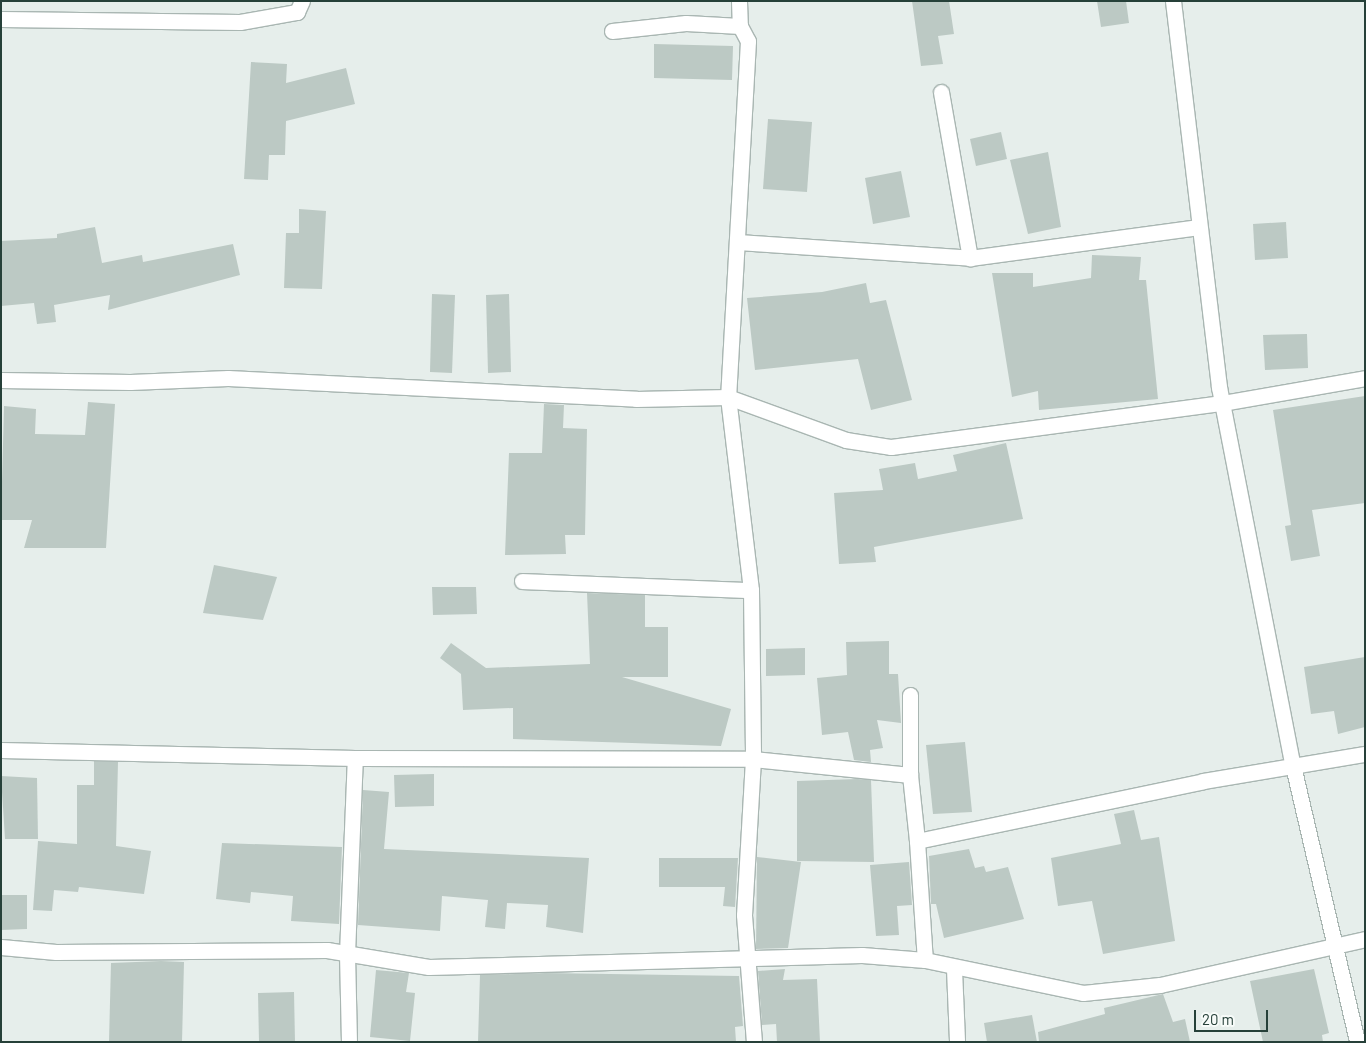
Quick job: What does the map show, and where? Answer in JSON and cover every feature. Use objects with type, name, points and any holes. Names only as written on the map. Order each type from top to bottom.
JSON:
[{"type":"street","points":[[1,19],[240,22],[296,12],[302,1]]},
{"type":"street","points":[[739,1],[740,26],[748,41],[728,397],[751,590],[753,759],[744,915],[754,1042]]},
{"type":"street","points":[[1173,1],[1199,227],[1222,403],[1293,766],[1357,1042]]},
{"type":"street","points":[[612,31],[686,23],[740,26]]},
{"type":"street","points":[[941,92],[970,258]]},
{"type":"street","points":[[738,242],[970,258],[1199,227]]},
{"type":"street","points":[[1,380],[130,382],[228,378],[636,399],[728,397],[846,440],[891,447],[1222,403],[1365,378]]},
{"type":"street","points":[[522,581],[751,590]]},
{"type":"street","points":[[910,695],[910,775],[917,841],[925,960]]},
{"type":"street","points":[[1,750],[355,758],[753,759],[910,775]]},
{"type":"street","points":[[917,841],[1293,766],[1365,754]]},
{"type":"street","points":[[349,1042],[347,954],[355,758]]},
{"type":"street","points":[[1,947],[56,952],[327,950],[429,967],[749,960],[862,955],[925,960],[954,969],[1083,993],[1109,992],[1365,939]]},
{"type":"street","points":[[954,969],[957,1042]]},
{"type":"building","points":[[912,1],[949,1],[954,34],[938,36],[943,64],[921,66]]},
{"type":"building","points":[[1097,1],[1126,1],[1129,23],[1101,27]]},
{"type":"building","points":[[654,44],[733,46],[732,80],[654,78]]},
{"type":"building","points":[[251,62],[287,64],[286,83],[346,68],[355,104],[286,121],[285,155],[269,155],[268,180],[244,179]]},
{"type":"building","points":[[768,119],[812,122],[807,192],[763,189]]},
{"type":"building","points":[[1001,132],[1007,159],[976,166],[970,139]]},
{"type":"building","points":[[1048,152],[1061,227],[1028,234],[1010,160]]},
{"type":"building","points":[[901,171],[910,217],[873,224],[865,178]]},
{"type":"building","points":[[299,209],[326,211],[322,289],[284,288],[286,233],[299,233]]},
{"type":"building","points":[[1286,222],[1288,258],[1255,260],[1253,224]]},
{"type":"building","points":[[95,227],[102,263],[142,255],[143,262],[233,244],[240,275],[108,310],[110,295],[54,305],[56,322],[37,324],[34,303],[1,306],[1,241],[57,238],[57,234]]},
{"type":"building","points":[[1092,255],[1141,257],[1139,280],[1146,280],[1158,399],[1039,410],[1038,391],[1012,397],[992,273],[1033,273],[1033,287],[1091,278]]},
{"type":"building","points":[[866,283],[870,303],[886,300],[912,400],[871,410],[858,359],[755,370],[747,298],[822,292]]},
{"type":"building","points":[[432,294],[455,295],[452,373],[430,372]]},
{"type":"building","points":[[509,294],[511,372],[488,373],[486,295]]},
{"type":"building","points":[[1307,334],[1308,368],[1265,370],[1263,335]]},
{"type":"building","points":[[1365,396],[1365,503],[1312,510],[1320,556],[1291,561],[1285,526],[1291,525],[1273,410]]},
{"type":"building","points":[[88,402],[115,404],[106,548],[24,548],[32,520],[1,520],[4,406],[36,409],[35,434],[85,435]]},
{"type":"building","points":[[544,404],[564,405],[563,428],[587,429],[585,535],[565,535],[566,554],[505,555],[509,453],[542,453]]},
{"type":"building","points":[[1006,443],[1023,519],[874,547],[876,562],[839,564],[834,493],[883,490],[879,469],[915,463],[918,479],[957,471],[953,455]]},
{"type":"building","points":[[214,565],[277,577],[263,620],[203,613]]},
{"type":"building","points":[[432,587],[476,587],[477,614],[433,615]]},
{"type":"building","points":[[587,593],[645,595],[645,627],[668,627],[668,677],[622,677],[731,709],[721,746],[513,739],[513,708],[463,710],[461,674],[440,658],[451,643],[486,668],[590,664]]},
{"type":"building","points":[[889,641],[889,674],[898,674],[901,723],[877,720],[883,748],[870,750],[871,762],[854,760],[848,732],[822,735],[817,678],[847,675],[846,642]]},
{"type":"building","points":[[805,648],[805,675],[766,676],[766,649]]},
{"type":"building","points":[[1365,657],[1365,727],[1338,734],[1334,711],[1311,714],[1304,667]]},
{"type":"building","points":[[965,742],[972,812],[933,814],[926,745]]},
{"type":"building","points":[[94,761],[118,762],[116,846],[151,851],[144,894],[79,887],[78,892],[54,890],[52,911],[33,910],[38,841],[77,844],[77,785],[94,785]]},
{"type":"building","points":[[434,774],[434,806],[395,807],[394,775]]},
{"type":"building","points":[[1,776],[37,778],[38,839],[5,839]]},
{"type":"building","points":[[871,780],[874,862],[797,861],[797,781]]},
{"type":"building","points":[[363,790],[389,792],[384,849],[589,858],[583,933],[546,927],[548,905],[507,903],[505,929],[485,927],[488,900],[442,896],[440,931],[358,925]]},
{"type":"building","points":[[1134,810],[1141,840],[1159,837],[1175,941],[1103,954],[1092,901],[1058,906],[1051,858],[1121,844],[1114,814]]},
{"type":"building","points":[[222,843],[342,847],[339,924],[291,921],[293,896],[251,892],[250,903],[216,899]]},
{"type":"building","points":[[969,849],[975,868],[984,866],[986,872],[1008,867],[1024,919],[944,938],[936,904],[931,904],[929,856]]},
{"type":"building","points":[[757,857],[801,862],[788,948],[756,949]]},
{"type":"building","points":[[659,858],[738,858],[735,907],[723,906],[725,887],[659,887]]},
{"type":"building","points":[[909,862],[912,905],[897,906],[899,935],[876,936],[870,865]]},
{"type":"building","points":[[1,895],[27,895],[27,929],[1,930]]},
{"type":"building","points":[[184,962],[182,1042],[109,1042],[111,963]]},
{"type":"building","points":[[785,969],[783,980],[817,979],[820,1042],[777,1042],[776,1024],[762,1025],[758,971]]},
{"type":"building","points":[[1314,969],[1329,1033],[1322,1035],[1323,1042],[1263,1042],[1250,981]]},
{"type":"building","points":[[376,970],[409,973],[406,992],[415,993],[410,1041],[370,1037]]},
{"type":"building","points":[[545,973],[739,976],[743,1026],[735,1027],[736,1042],[478,1042],[480,975]]},
{"type":"building","points":[[294,992],[295,1042],[259,1042],[258,993]]},
{"type":"building","points":[[1163,994],[1173,1022],[1185,1019],[1190,1042],[1039,1042],[1038,1032],[1105,1014],[1104,1008]]},
{"type":"building","points":[[1032,1015],[1037,1042],[987,1042],[984,1023]]}]
